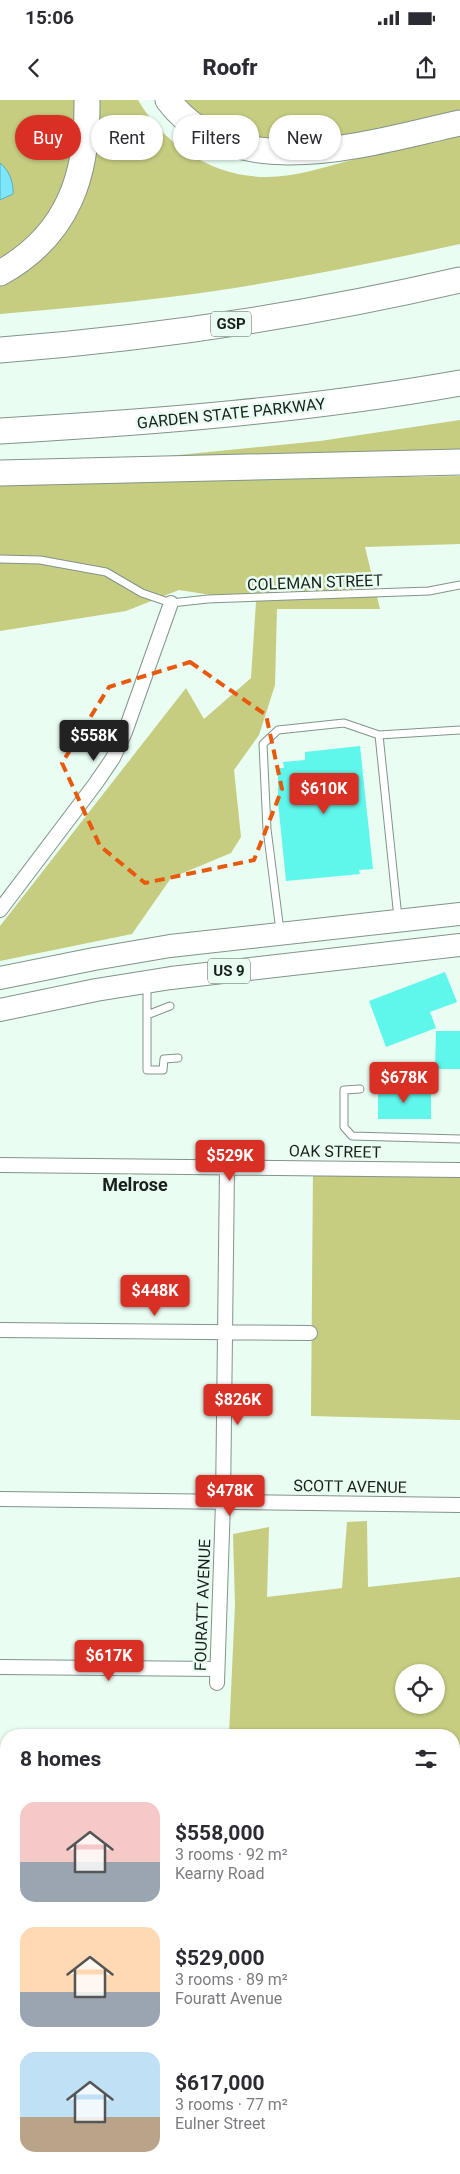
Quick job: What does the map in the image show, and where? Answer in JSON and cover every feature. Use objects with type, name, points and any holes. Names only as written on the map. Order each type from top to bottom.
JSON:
[{"type":"highway","points":[[0,273],[26,256],[46,237],[69,204],[83,164],[87,138],[87,100]]},
{"type":"highway","points":[[168,100],[202,132],[230,145],[259,151],[337,148],[460,123]]},
{"type":"highway","name":"GSP","points":[[0,350],[142,336],[244,322],[352,303],[460,280]]},
{"type":"highway","name":"GARDEN STATE PARKWAY","points":[[0,431],[230,415],[375,397],[460,382]]},
{"type":"highway","points":[[0,473],[460,462]]},
{"type":"highway","name":"US 9","points":[[0,978],[143,950],[460,914]]},
{"type":"highway","name":"US 9","points":[[0,1010],[148,981],[460,945]]},
{"type":"street","points":[[0,910],[113,758],[125,732],[171,603]]},
{"type":"street","name":"OAK STREET","points":[[0,1165],[460,1170]]},
{"type":"street","name":"FOURATT AVENUE","points":[[217,1683],[223,1502],[227,1168]]},
{"type":"street","points":[[0,1330],[310,1333]]},
{"type":"street","name":"SCOTT AVENUE","points":[[0,1499],[460,1505]]},
{"type":"street","points":[[0,1667],[217,1669]]},
{"type":"lane","points":[[0,559],[40,560],[106,572],[142,592],[171,603]]},
{"type":"lane","name":"COLEMAN STREET","points":[[171,603],[208,599],[429,591],[460,585]]},
{"type":"lane","points":[[280,934],[267,829],[263,744],[278,730],[344,723],[379,735],[460,730]]},
{"type":"lane","points":[[379,735],[398,921]]},
{"type":"lane","points":[[148,981],[147,1070],[164,1070],[164,1059],[178,1058]]},
{"type":"lane","points":[[147,1015],[170,1006]]},
{"type":"lane","points":[[360,1089],[344,1090],[344,1127],[352,1136],[460,1139]]},
{"type":"highlighted area","points":[[190,662],[266,715],[282,789],[254,860],[145,883],[100,846],[62,763],[109,687]]},
{"type":"green space","points":[[0,100],[77,100],[77,115],[15,115],[15,160],[73,160],[51,217],[0,264]]},
{"type":"green space","points":[[97,100],[138,100],[148,115],[97,115]]},
{"type":"green space","points":[[181,100],[460,100],[460,114],[341,137],[341,115],[269,115],[269,139],[259,139],[259,115],[199,115]]},
{"type":"green space","points":[[163,132],[173,141],[173,160],[200,160],[209,165],[246,176],[278,177],[460,134],[460,244],[352,267],[243,287],[149,300],[0,314],[0,283],[84,197],[95,160],[163,160]]},
{"type":"green space","points":[[460,420],[460,453],[149,458],[320,441]]},
{"type":"green space","points":[[460,476],[460,544],[365,547],[380,609],[277,609],[275,685],[259,735],[234,770],[241,837],[231,853],[171,878],[132,934],[0,961],[0,926],[186,688],[204,719],[251,678],[256,602],[179,590],[126,611],[0,631],[0,484]]},
{"type":"green space","points":[[313,1168],[460,1170],[460,1420],[311,1416]]},
{"type":"green space","points":[[367,1521],[368,1587],[460,1577],[460,1729],[229,1729],[235,1605],[233,1534],[269,1527],[267,1597],[342,1588],[347,1522]]},
{"type":"water","points":[[0,163],[12,181],[13,194],[0,200]]},
{"type":"building","points":[[360,746],[373,869],[359,870],[360,874],[286,881],[278,802],[278,768],[284,768],[283,762],[305,760],[305,752]]},
{"type":"building","points":[[445,972],[457,1002],[430,1012],[436,1028],[386,1047],[369,1001]]},
{"type":"building","points":[[436,1031],[460,1031],[460,1069],[435,1069]]},
{"type":"building","points":[[378,1090],[431,1090],[431,1119],[378,1119]]},
{"type":"district","name":"Melrose","points":[[135,1185]]}]
